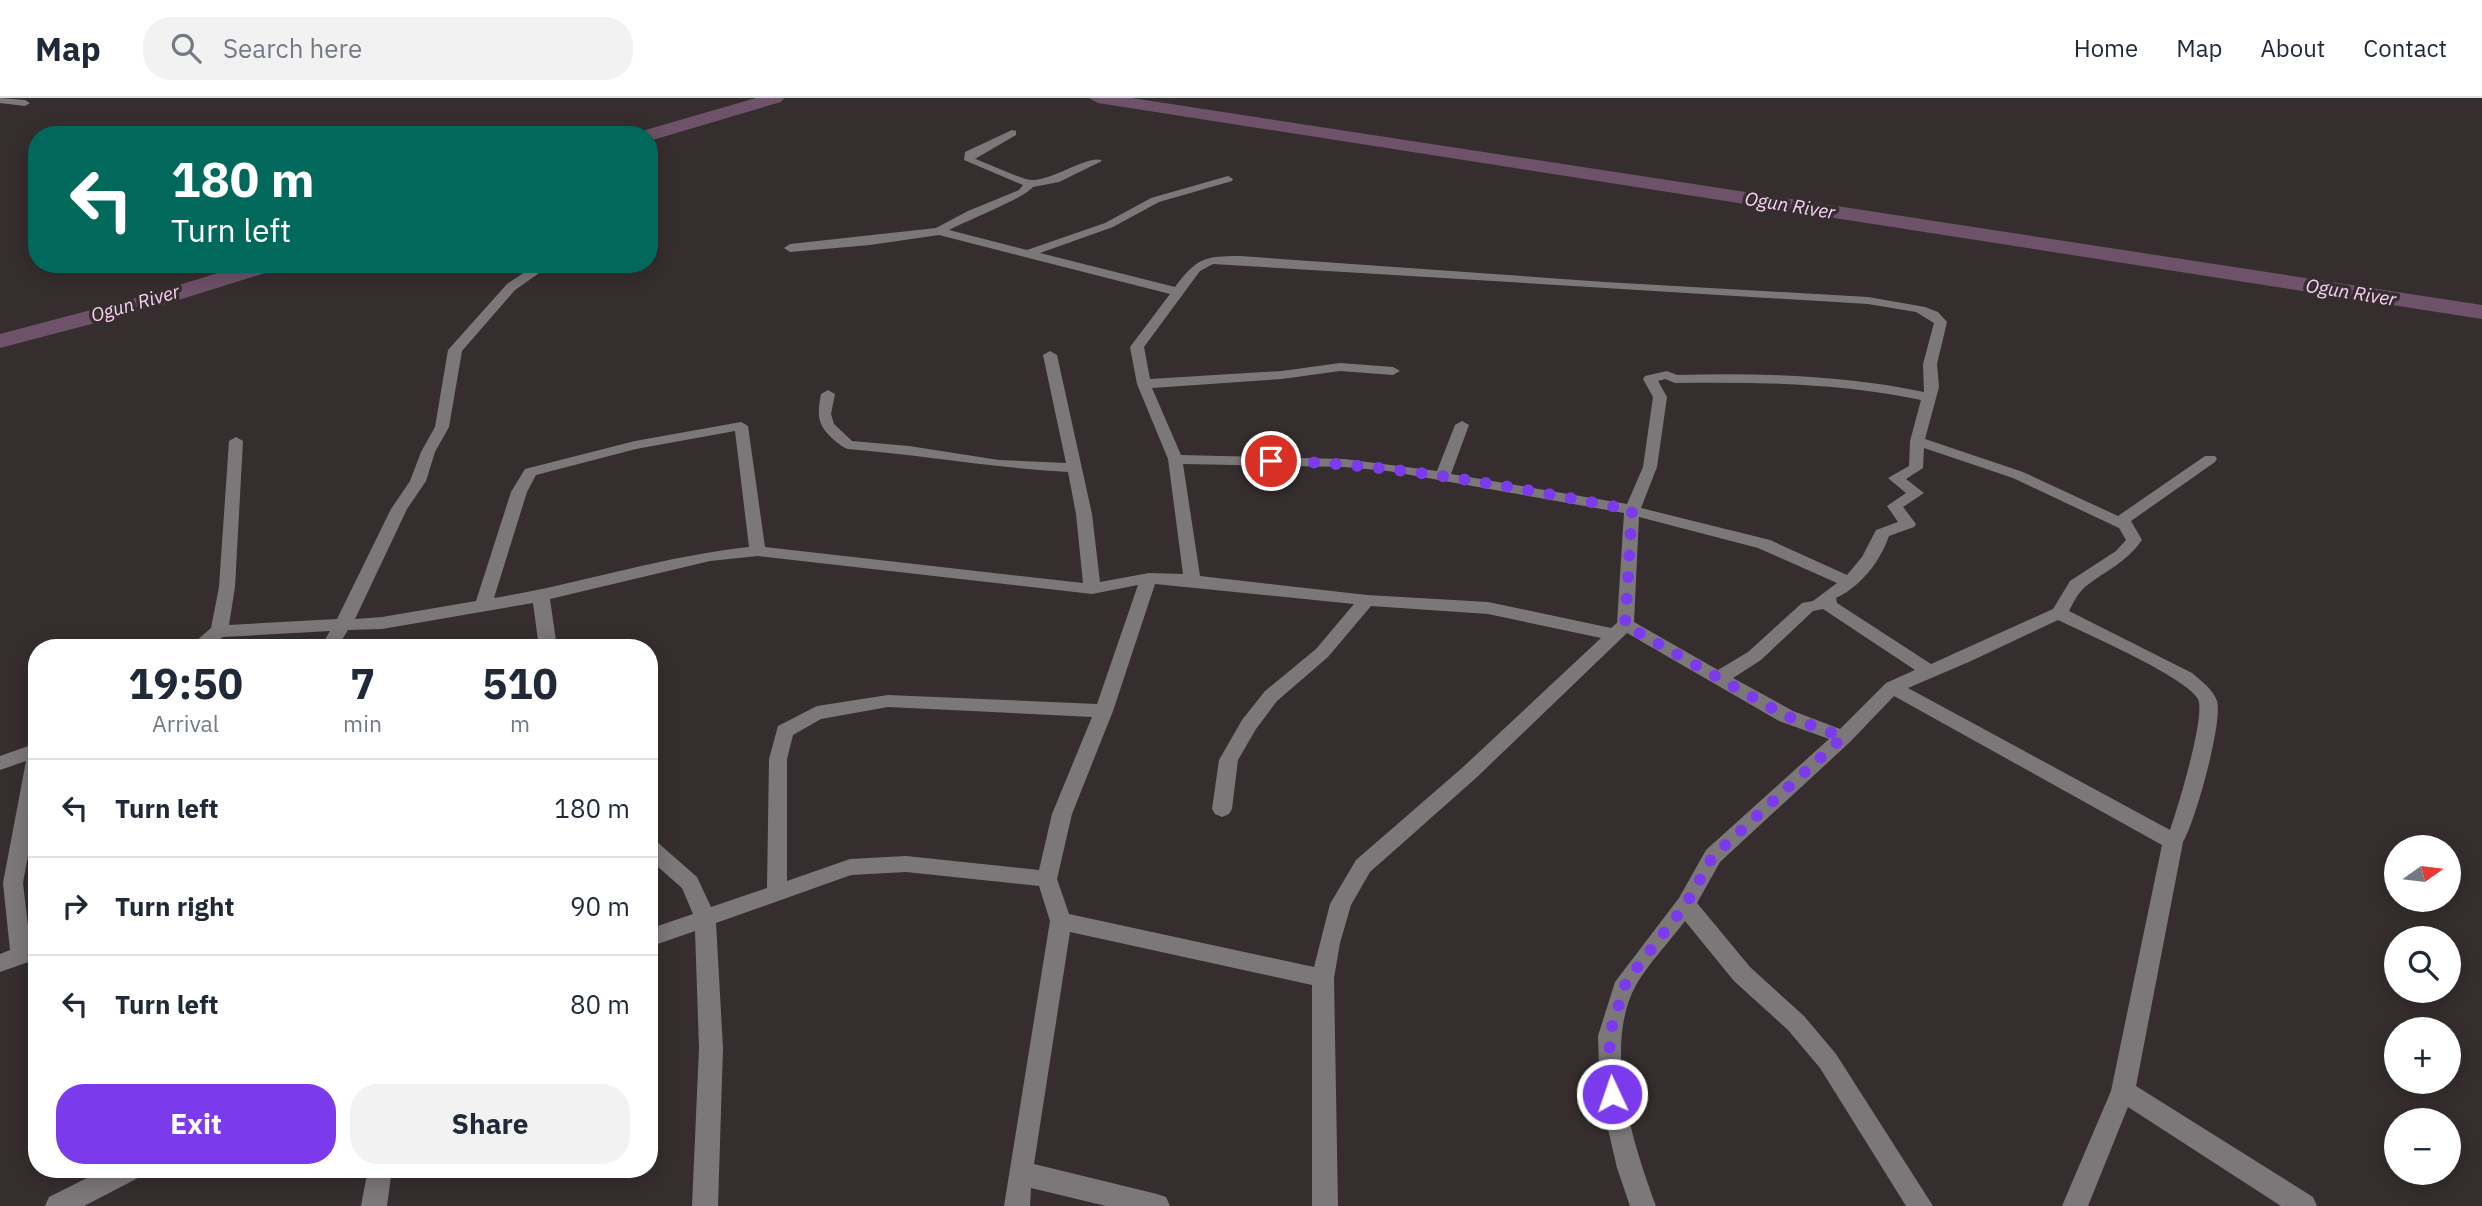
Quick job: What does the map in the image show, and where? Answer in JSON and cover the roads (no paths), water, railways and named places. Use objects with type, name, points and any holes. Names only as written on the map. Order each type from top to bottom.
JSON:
[{"type":"street","points":[[0,100],[25,103]]},
{"type":"street","points":[[1012,134],[991,143],[978,153],[969,154],[972,155],[969,160],[1029,184],[1055,180],[1097,161]]},
{"type":"street","points":[[1029,253],[1109,225],[1155,200],[1228,179]]},
{"type":"street","points":[[790,248],[870,241],[939,231],[972,213],[1023,192],[1029,184]]},
{"type":"street","points":[[939,231],[1179,292]]},
{"type":"street","points":[[1192,580],[1175,459],[1144,384],[1137,347],[1196,268],[1203,263],[1240,260],[1636,287],[1878,300],[1930,313],[1941,322],[1930,364],[1932,387],[1917,441],[1916,468],[1896,478],[1916,493],[1895,506],[1909,524],[1882,533],[1878,547],[1849,582],[1818,604],[1808,607],[1745,662],[1718,677]]},
{"type":"street","points":[[334,639],[399,509],[418,481],[428,452],[442,427],[455,350],[511,287],[532,273]]},
{"type":"street","points":[[1050,355],[1084,514],[1092,589]]},
{"type":"street","points":[[1144,384],[1282,375],[1340,367],[1393,371]]},
{"type":"street","points":[[1325,1206],[1323,978],[1329,943],[1341,904],[1363,866],[1469,773],[1620,630],[1632,510],[1650,467],[1660,397],[1650,379],[1667,375],[1675,379],[1853,384],[1885,387],[1929,397]]},
{"type":"street","points":[[828,394],[824,414],[827,426],[848,445],[909,450],[999,464],[1074,468]]},
{"type":"street","points":[[1443,476],[1462,425]]},
{"type":"street","points":[[483,607],[519,492],[530,472],[635,445],[741,426],[758,551]]},
{"type":"street","points":[[219,632],[227,587],[236,441]]},
{"type":"street","points":[[1917,441],[1998,467],[2122,524],[2122,520],[2210,459]]},
{"type":"street","points":[[1175,459],[1344,463],[1443,476],[1632,510],[1764,544],[1849,582]]},
{"type":"street","points":[[1643,1206],[1629,1168],[1612,1094],[1609,1036],[1626,982],[1686,904],[1713,856],[1843,737],[1892,687],[1965,657],[2028,625],[2059,613],[2076,584],[2122,555],[2134,540],[2122,520]]},
{"type":"street","points":[[208,639],[219,632],[382,623],[483,607],[710,556],[758,551],[1092,589],[1149,578],[1192,580],[1367,600],[1488,608],[1620,630],[1718,677],[1786,716],[1843,737]]},
{"type":"street","points":[[1017,1206],[1060,921],[1047,879],[1062,814],[1104,711],[1149,578]]},
{"type":"street","points":[[541,596],[547,639]]},
{"type":"street","points":[[1827,596],[1829,606],[1897,648],[1928,671]]},
{"type":"street","points":[[1222,809],[1229,760],[1249,725],[1271,696],[1322,653],[1367,600]]},
{"type":"street","points":[[2059,613],[2186,677],[2200,689],[2208,701],[2206,734],[2180,830],[2173,841],[2123,1091],[2076,1206]]},
{"type":"street","points":[[1892,687],[2173,841]]},
{"type":"street","points":[[777,892],[778,759],[785,731],[817,713],[888,701],[1104,711]]},
{"type":"street","points":[[1,761],[28,754]]},
{"type":"street","points":[[28,800],[13,883],[28,948]]},
{"type":"street","points":[[658,855],[690,883],[705,918],[711,1048],[705,1206]]},
{"type":"street","points":[[658,935],[850,867],[906,864],[1047,879]]},
{"type":"street","points":[[1686,904],[1702,928],[1742,974],[1796,1023],[1828,1061],[1920,1206]]},
{"type":"street","points":[[1060,921],[1323,978]]},
{"type":"street","points":[[0,963],[28,952]]},
{"type":"street","points":[[2123,1091],[2304,1206]]},
{"type":"street","points":[[1020,1173],[1157,1206]]},
{"type":"street","points":[[58,1206],[113,1178]]},
{"type":"street","points":[[374,1206],[379,1178]]},
{"type":"waterway","name":"Ogun River","points":[[658,132],[775,98]]},
{"type":"waterway","name":"Ogun River","points":[[1098,98],[2482,312]]},
{"type":"waterway","name":"Ogun River","points":[[0,341],[148,302],[241,273]]}]
